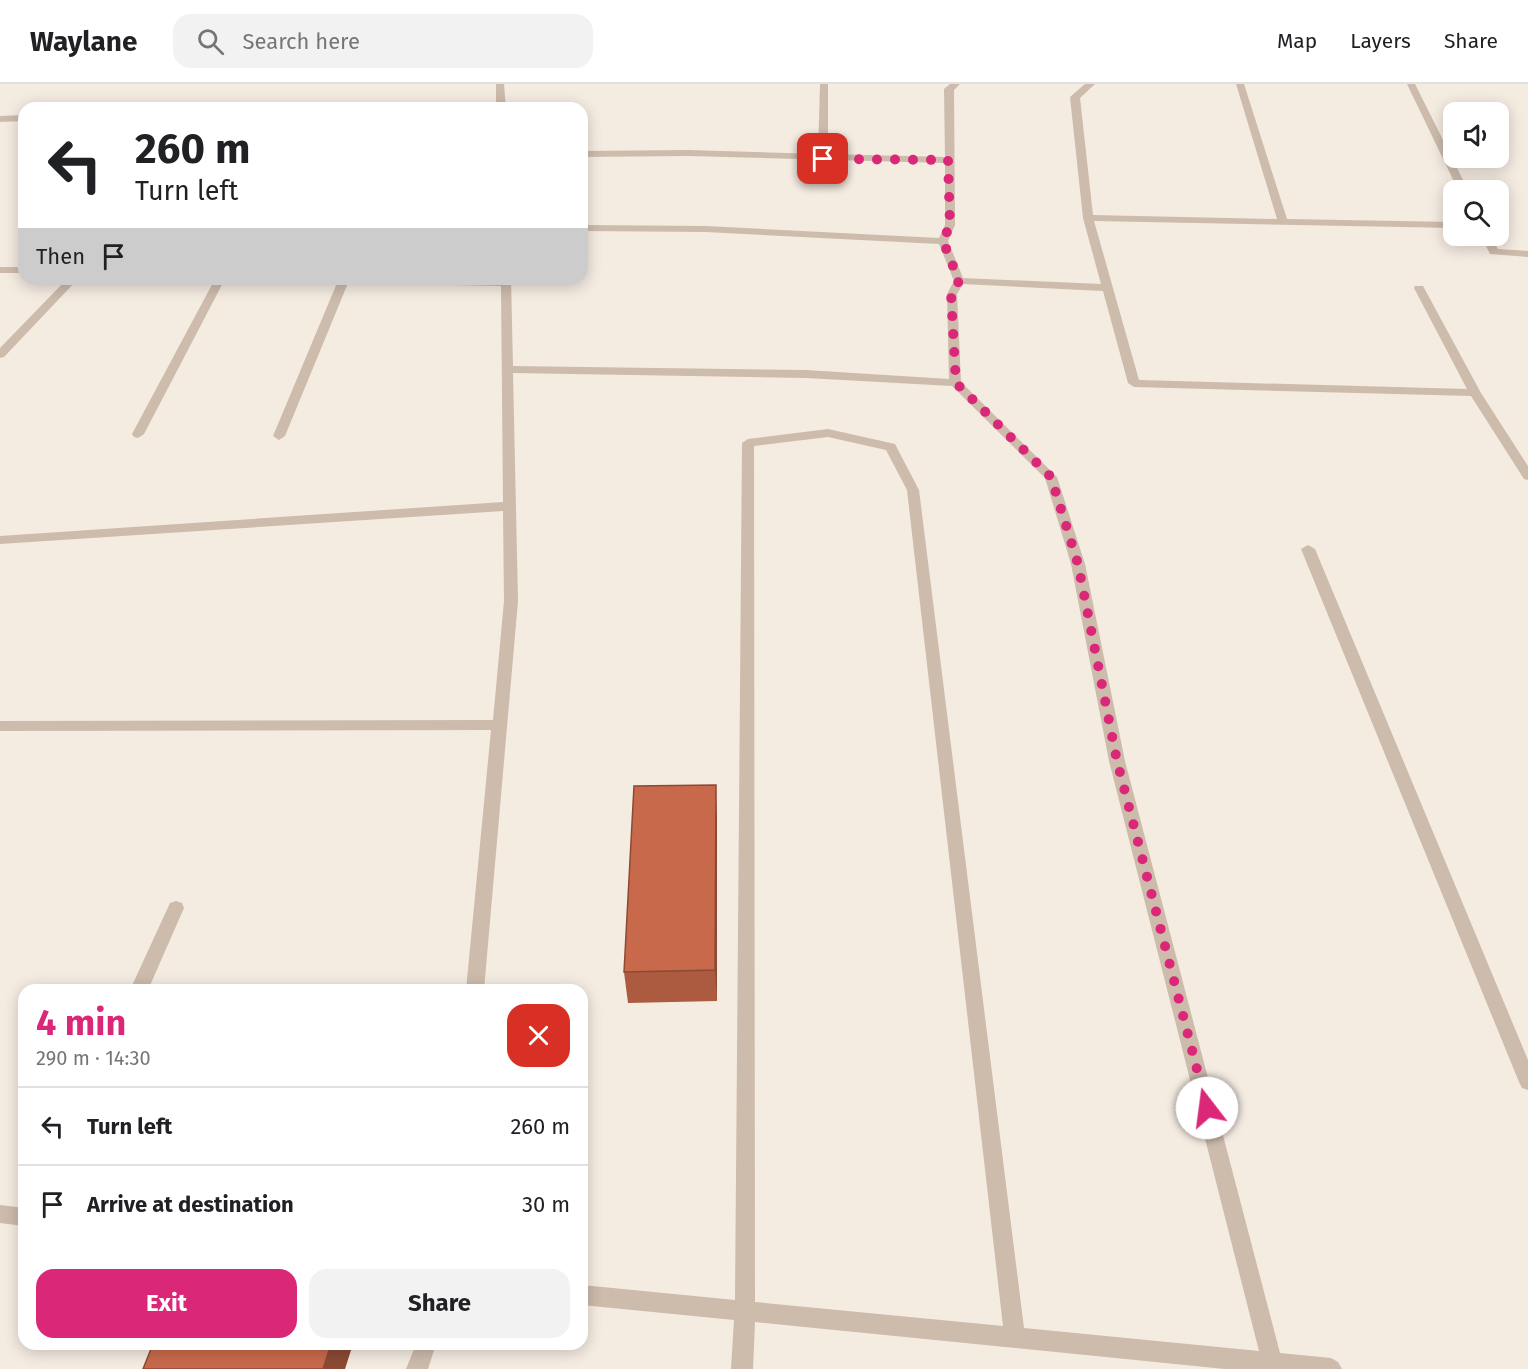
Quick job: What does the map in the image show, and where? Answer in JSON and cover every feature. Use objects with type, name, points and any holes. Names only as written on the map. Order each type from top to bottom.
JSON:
[{"type":"street","points":[[501,84],[501,102]]},
{"type":"street","points":[[823,159],[824,84]]},
{"type":"street","points":[[956,84],[949,89],[950,225],[943,241],[959,281]]},
{"type":"street","points":[[1091,84],[1075,97],[1088,218],[1134,383],[1475,393]]},
{"type":"street","points":[[1240,84],[1283,221]]},
{"type":"street","points":[[1411,84],[1458,180]]},
{"type":"street","points":[[0,119],[18,118]]},
{"type":"street","points":[[588,154],[688,153],[823,159],[948,160]]},
{"type":"street","points":[[1088,218],[1443,225]]},
{"type":"street","points":[[588,228],[706,229],[943,241]]},
{"type":"street","points":[[1491,246],[1494,252],[1528,254]]},
{"type":"street","points":[[0,270],[18,270]]},
{"type":"street","points":[[959,281],[1108,288]]},
{"type":"street","points":[[956,383],[951,294],[959,281]]},
{"type":"street","points":[[0,356],[67,285]]},
{"type":"street","points":[[138,434],[217,285]]},
{"type":"street","points":[[279,436],[342,285]]},
{"type":"street","points":[[476,984],[511,601],[507,285]]},
{"type":"street","points":[[1419,288],[1475,393],[1528,476]]},
{"type":"street","points":[[508,369],[806,374],[956,383],[1051,477],[1078,564],[1117,761],[1272,1363]]},
{"type":"street","points":[[742,1369],[745,1311],[748,443],[828,433],[891,447],[913,490],[1015,1338]]},
{"type":"street","points":[[0,540],[510,506]]},
{"type":"street","points":[[1308,549],[1528,1082]]},
{"type":"street","points":[[0,726],[500,725]]},
{"type":"street","points":[[142,984],[176,908]]},
{"type":"street","points":[[0,1214],[18,1216]]},
{"type":"street","points":[[588,1296],[1331,1369]]},
{"type":"street","points":[[417,1369],[424,1350]]},
{"type":"building","points":[[716,785],[715,970],[624,972],[634,786]]},
{"type":"building","points":[[151,1350],[329,1350],[323,1369],[143,1369]]},
{"type":"route","points":[[823,159],[948,160],[950,225],[943,241],[959,281],[951,294],[956,383],[1051,477],[1078,564],[1117,761],[1207,1108]]}]
